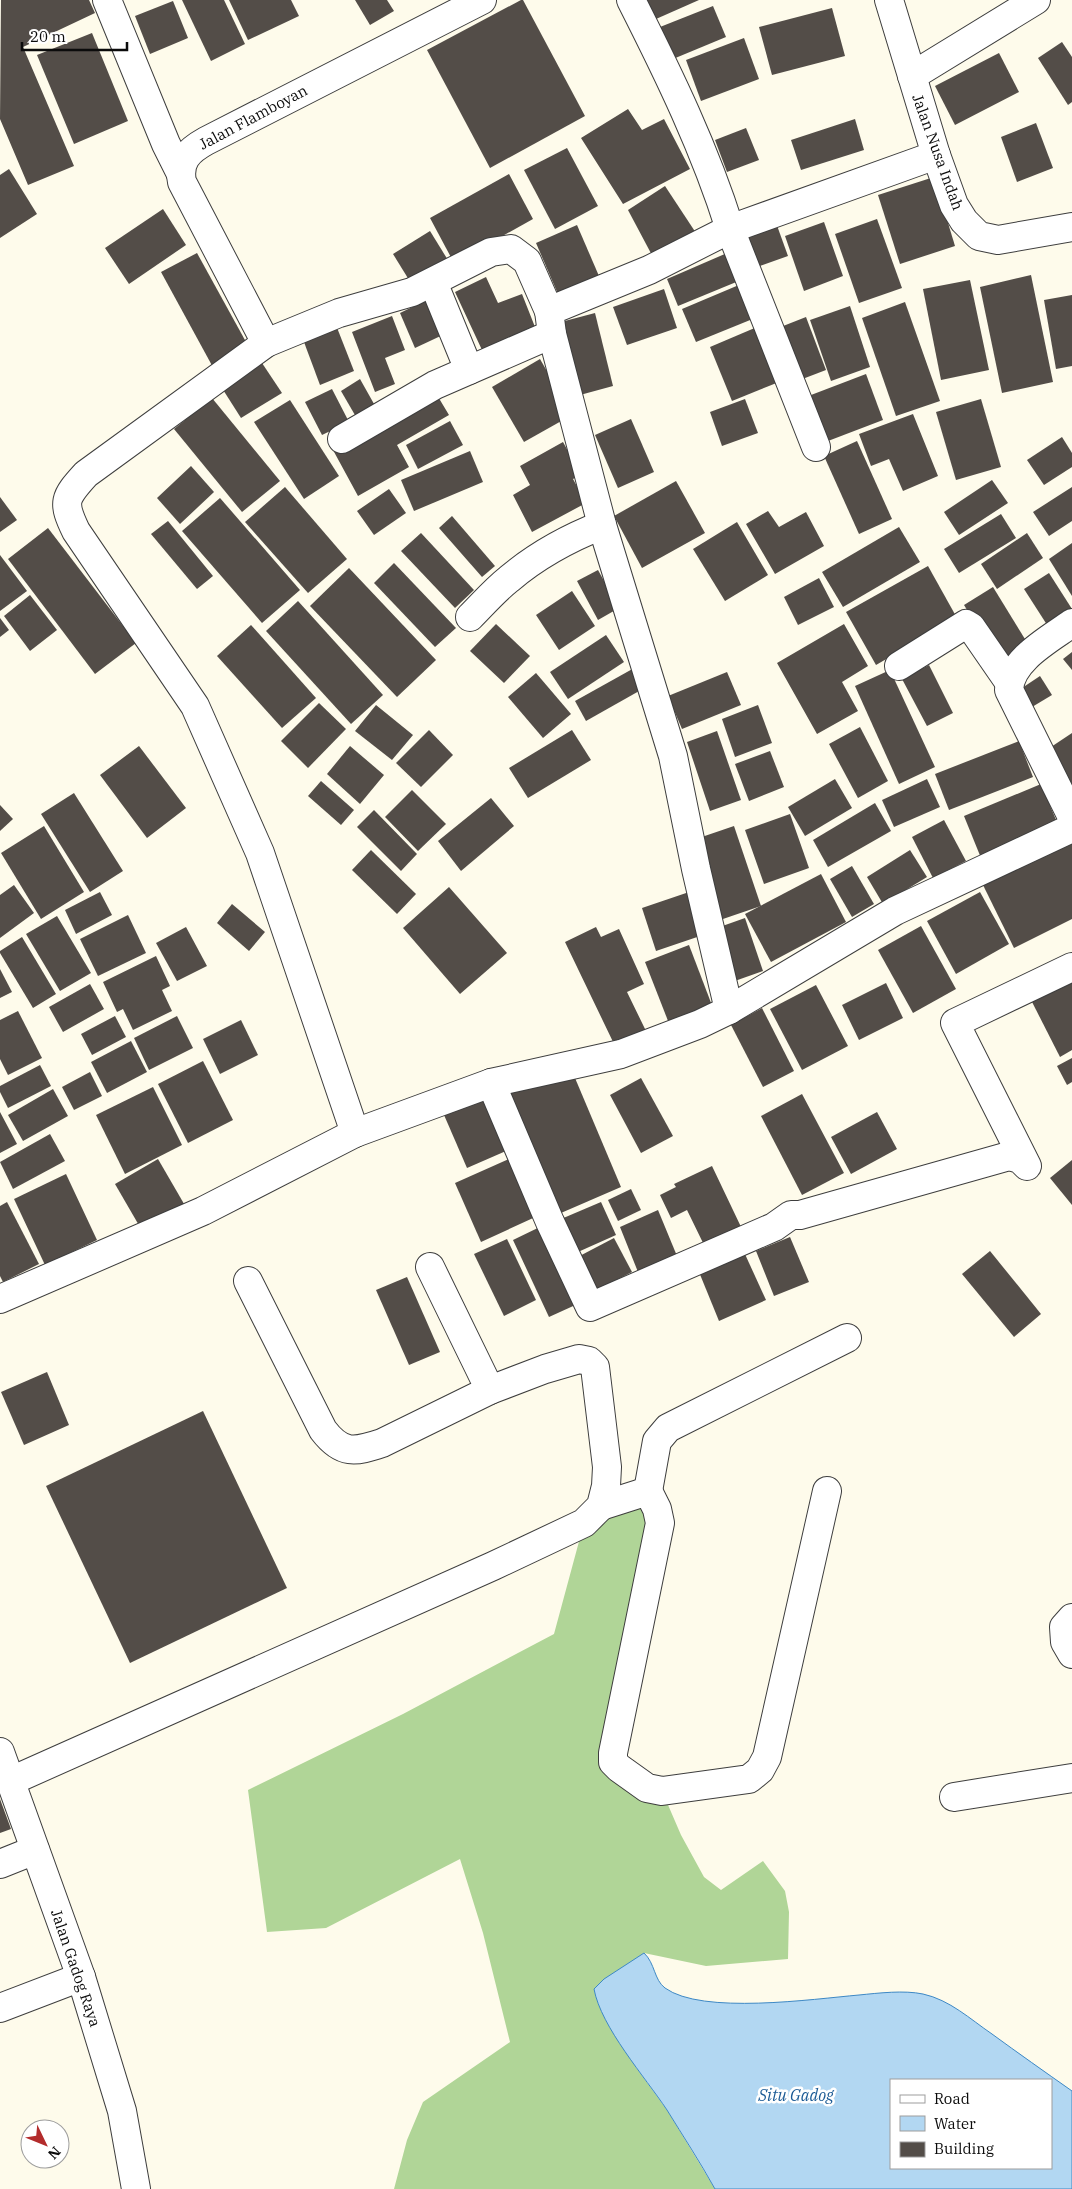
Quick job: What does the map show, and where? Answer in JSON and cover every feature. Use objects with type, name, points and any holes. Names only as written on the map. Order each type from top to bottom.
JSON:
[{"type":"street","points":[[106,0],[166,144],[180,172],[182,182],[266,343]]},
{"type":"street","name":"Jalan Flamboyan","points":[[180,172],[182,162],[194,148],[482,0]]},
{"type":"street","points":[[631,0],[670,77],[700,144],[715,181],[730,229],[816,447]]},
{"type":"street","name":"Jalan Nusa Indah","points":[[889,0],[936,155],[954,206],[964,222],[979,236],[998,240],[1072,227]]},
{"type":"street","points":[[912,76],[1036,0]]},
{"type":"street","points":[[342,439],[435,385],[469,370],[649,270],[730,229],[936,155]]},
{"type":"street","points":[[355,1133],[260,853],[194,706],[76,531],[67,513],[66,500],[74,487],[86,474],[266,343],[339,313],[412,292],[491,252],[510,249],[526,261],[551,323],[602,525],[673,756],[696,869],[729,1010]]},
{"type":"street","points":[[433,282],[469,370]]},
{"type":"street","points":[[470,617],[508,579],[536,559],[571,538],[602,525]]},
{"type":"street","points":[[1072,622],[1021,661],[1009,682],[1009,690],[1072,817]]},
{"type":"street","points":[[899,666],[966,624],[971,627],[1009,682]]},
{"type":"street","points":[[1,1296],[204,1212],[355,1133],[492,1083],[621,1054],[700,1024],[729,1010],[895,911],[1072,828]]},
{"type":"street","points":[[492,1083],[550,1222],[590,1307],[774,1227],[791,1215],[800,1215],[1009,1156],[1020,1159],[1027,1166],[955,1023],[1072,967]]},
{"type":"street","points":[[430,1267],[490,1390]]},
{"type":"street","points":[[11,1782],[493,1566],[584,1523],[600,1506],[606,1486],[607,1467],[595,1367],[588,1361],[579,1359],[490,1390],[382,1443],[364,1449],[346,1449],[333,1444],[324,1430],[248,1281]]},
{"type":"street","points":[[827,1492],[767,1757],[760,1770],[750,1778],[662,1791],[647,1788],[613,1762],[613,1752],[660,1523],[657,1508],[648,1491],[657,1441],[668,1428],[847,1338]]},
{"type":"street","points":[[600,1506],[648,1491]]},
{"type":"street","points":[[1072,1618],[1064,1627],[1065,1642],[1072,1654]]},
{"type":"street","name":"Jalan Gadog Raya","points":[[0,1752],[81,1977],[122,2111],[136,2189]]},
{"type":"street","points":[[954,1797],[1072,1778]]},
{"type":"street","points":[[0,1864],[35,1850]]},
{"type":"street","points":[[0,2008],[81,1977]]},
{"type":"green space","points":[[648,1491],[657,1509],[613,1752],[662,1791],[681,1835],[704,1877],[721,1890],[763,1861],[785,1891],[789,1912],[788,1959],[706,1966],[644,1953],[635,2066],[667,2110],[715,2189],[394,2189],[407,2140],[423,2102],[510,2042],[483,1933],[460,1859],[326,1928],[267,1932],[248,1790],[403,1714],[554,1634],[584,1523]]},
{"type":"water","name":"Situ Gadog","points":[[644,1953],[648,1957],[661,1985],[682,1996],[704,2001],[731,2003],[787,2002],[900,1992],[933,1997],[951,2005],[968,2016],[1072,2091],[1072,2189],[715,2189],[667,2110],[614,2035],[598,2004],[594,1989],[604,1979]]},
{"type":"building","points":[[1,0],[89,0],[95,13],[23,47],[74,166],[28,185],[0,119]]},
{"type":"building","points":[[182,0],[224,0],[245,44],[211,61]]},
{"type":"building","points":[[229,0],[291,0],[299,16],[248,40]]},
{"type":"building","points":[[355,0],[387,0],[394,11],[370,25]]},
{"type":"building","points":[[523,0],[585,116],[490,168],[427,50]]},
{"type":"building","points":[[647,0],[699,0],[656,19]]},
{"type":"building","points":[[173,1],[188,38],[150,54],[135,16]]},
{"type":"building","points":[[713,6],[726,37],[673,59],[660,27]]},
{"type":"building","points":[[832,8],[845,56],[772,75],[759,27]]},
{"type":"building","points":[[92,33],[128,121],[74,144],[37,55]]},
{"type":"building","points":[[744,38],[759,79],[701,101],[686,60]]},
{"type":"building","points":[[1062,42],[1072,57],[1072,102],[1068,105],[1038,58]]},
{"type":"building","points":[[999,53],[1019,92],[955,125],[935,86]]},
{"type":"building","points":[[628,109],[642,130],[664,119],[690,169],[623,204],[581,138]]},
{"type":"building","points":[[855,119],[864,150],[801,170],[791,140]]},
{"type":"building","points":[[1036,123],[1053,168],[1017,182],[1001,137]]},
{"type":"building","points":[[746,128],[759,160],[727,172],[715,140]]},
{"type":"building","points":[[567,148],[598,206],[555,229],[524,170]]},
{"type":"building","points":[[9,169],[37,214],[0,238],[0,175]]},
{"type":"building","points":[[509,174],[533,219],[454,263],[430,218]]},
{"type":"building","points":[[934,177],[955,246],[900,264],[878,195]]},
{"type":"building","points":[[665,186],[696,233],[654,259],[628,210]]},
{"type":"building","points":[[163,209],[186,245],[129,284],[105,248]]},
{"type":"building","points":[[877,219],[902,288],[859,303],[835,234]]},
{"type":"building","points":[[775,220],[788,256],[757,267],[744,231]]},
{"type":"building","points":[[824,222],[843,276],[804,291],[785,236]]},
{"type":"building","points":[[577,225],[602,283],[561,301],[536,243]]},
{"type":"building","points":[[430,231],[451,265],[414,288],[393,254]]},
{"type":"building","points":[[734,250],[746,278],[678,306],[667,279]]},
{"type":"building","points":[[197,253],[251,351],[215,371],[161,272]]},
{"type":"building","points":[[1031,275],[1053,382],[1002,393],[980,287]]},
{"type":"building","points":[[486,277],[498,303],[522,294],[535,327],[482,350],[455,292]]},
{"type":"building","points":[[970,280],[989,370],[941,380],[923,289]]},
{"type":"building","points":[[746,282],[760,316],[696,342],[682,309]]},
{"type":"building","points":[[664,289],[677,328],[627,345],[613,307]]},
{"type":"building","points":[[1072,295],[1072,366],[1056,369],[1044,300]]},
{"type":"building","points":[[431,298],[447,333],[415,348],[400,313]]},
{"type":"building","points":[[905,302],[940,401],[896,416],[862,318]]},
{"type":"building","points":[[850,306],[870,367],[831,381],[810,320]]},
{"type":"building","points":[[595,313],[613,386],[580,395],[561,322]]},
{"type":"building","points":[[392,316],[405,350],[385,358],[395,384],[375,392],[352,332]]},
{"type":"building","points":[[806,317],[826,370],[792,383],[773,330]]},
{"type":"building","points":[[334,320],[354,371],[320,385],[301,334]]},
{"type":"building","points":[[757,327],[779,382],[732,401],[710,347]]},
{"type":"building","points":[[540,359],[572,415],[524,442],[492,387]]},
{"type":"building","points":[[260,360],[282,393],[241,418],[220,385]]},
{"type":"building","points":[[866,374],[883,420],[828,441],[811,395]]},
{"type":"building","points":[[360,379],[378,411],[359,422],[341,391]]},
{"type":"building","points":[[332,389],[349,422],[322,435],[305,402]]},
{"type":"building","points":[[434,390],[449,415],[397,445],[409,467],[358,496],[333,450]]},
{"type":"building","points":[[212,398],[280,481],[242,512],[174,429]]},
{"type":"building","points":[[745,399],[758,433],[722,446],[710,412]]},
{"type":"building","points":[[981,399],[1001,467],[956,480],[936,412]]},
{"type":"building","points":[[290,400],[339,476],[304,499],[254,422]]},
{"type":"building","points":[[913,414],[938,476],[903,491],[889,459],[871,466],[859,434]]},
{"type":"building","points":[[631,419],[654,472],[618,488],[595,435]]},
{"type":"building","points":[[450,421],[463,445],[418,469],[406,445]]},
{"type":"building","points":[[1062,437],[1072,453],[1072,467],[1044,485],[1027,460]]},
{"type":"building","points":[[857,441],[892,519],[859,534],[824,456]]},
{"type":"building","points":[[563,442],[581,475],[573,479],[586,503],[532,532],[513,495],[530,485],[520,466]]},
{"type":"building","points":[[470,451],[483,482],[414,511],[401,480]]},
{"type":"building","points":[[191,466],[214,492],[180,524],[157,498]]},
{"type":"building","points":[[992,480],[1008,503],[959,535],[944,512]]},
{"type":"building","points":[[676,481],[705,533],[642,568],[614,516]]},
{"type":"building","points":[[285,487],[347,559],[308,593],[245,522]]},
{"type":"building","points":[[1072,487],[1072,521],[1049,536],[1033,512]]},
{"type":"building","points":[[389,489],[406,513],[374,535],[357,511]]},
{"type":"building","points":[[0,497],[17,520],[0,532]]},
{"type":"building","points":[[220,498],[300,590],[262,623],[182,531]]},
{"type":"building","points":[[768,511],[779,527],[806,512],[824,546],[775,574],[746,524]]},
{"type":"building","points":[[1001,514],[1016,538],[959,573],[944,549]]},
{"type":"building","points":[[452,516],[495,566],[482,577],[439,528]]},
{"type":"building","points":[[168,521],[213,576],[197,589],[151,534]]},
{"type":"building","points":[[737,522],[768,575],[725,601],[693,549]]},
{"type":"building","points":[[899,527],[920,562],[843,607],[822,572]]},
{"type":"building","points":[[48,528],[136,643],[95,674],[8,559]]},
{"type":"building","points":[[421,533],[474,590],[455,608],[401,551]]},
{"type":"building","points":[[1027,533],[1043,558],[997,589],[981,564]]},
{"type":"building","points":[[1072,543],[1072,596],[1049,559]]},
{"type":"building","points":[[0,555],[27,591],[0,611]]},
{"type":"building","points":[[394,563],[456,628],[435,647],[374,583]]},
{"type":"building","points":[[928,566],[957,618],[876,665],[846,612]]},
{"type":"building","points":[[349,568],[436,660],[397,697],[310,606]]},
{"type":"building","points":[[598,570],[619,608],[598,620],[577,581]]},
{"type":"building","points":[[1049,573],[1072,609],[1072,618],[1051,631],[1024,589]]},
{"type":"building","points":[[819,578],[834,607],[798,625],[784,597]]},
{"type":"building","points":[[993,587],[1028,644],[999,662],[964,605]]},
{"type":"building","points":[[572,591],[595,626],[559,650],[536,615]]},
{"type":"building","points":[[30,595],[57,630],[30,651],[4,616]]},
{"type":"building","points":[[298,601],[383,695],[351,724],[266,631]]},
{"type":"building","points":[[0,618],[9,630],[0,637]]},
{"type":"building","points":[[496,624],[530,656],[504,683],[470,651]]},
{"type":"building","points":[[844,624],[868,666],[842,682],[858,711],[817,734],[777,663]]},
{"type":"building","points":[[251,625],[316,698],[282,728],[217,656]]},
{"type":"building","points":[[606,635],[624,662],[568,699],[550,672]]},
{"type":"building","points":[[1072,652],[1072,670],[1063,659]]},
{"type":"building","points":[[929,665],[953,713],[927,726],[902,679]]},
{"type":"building","points":[[636,667],[648,686],[586,721],[575,701]]},
{"type":"building","points":[[890,670],[935,767],[899,784],[855,686]]},
{"type":"building","points":[[727,672],[741,705],[682,729],[668,696]]},
{"type":"building","points":[[536,673],[571,714],[543,738],[508,697]]},
{"type":"building","points":[[1040,676],[1052,695],[1027,710],[1016,692]]},
{"type":"building","points":[[319,703],[346,729],[308,768],[281,741]]},
{"type":"building","points":[[376,705],[413,735],[392,760],[355,731]]},
{"type":"building","points":[[758,705],[772,743],[735,757],[722,719]]},
{"type":"building","points":[[860,727],[888,781],[858,798],[829,744]]},
{"type":"building","points":[[429,730],[453,755],[421,787],[396,763]]},
{"type":"building","points":[[572,730],[591,760],[528,798],[509,768]]},
{"type":"building","points":[[717,731],[741,800],[710,811],[687,742]]},
{"type":"building","points":[[1072,733],[1072,786],[1048,749]]},
{"type":"building","points":[[1019,741],[1033,777],[949,810],[935,774]]},
{"type":"building","points":[[139,746],[186,808],[147,838],[100,775]]},
{"type":"building","points":[[350,746],[384,775],[360,804],[327,774]]},
{"type":"building","points":[[770,751],[784,787],[749,801],[735,764]]},
{"type":"building","points":[[835,779],[852,808],[805,836],[788,807]]},
{"type":"building","points":[[927,779],[940,807],[894,827],[882,800]]},
{"type":"building","points":[[321,781],[354,810],[341,825],[308,796]]},
{"type":"building","points":[[1041,784],[1059,827],[981,858],[964,816]]},
{"type":"building","points":[[412,790],[446,824],[418,851],[385,817]]},
{"type":"building","points":[[74,793],[123,871],[90,892],[41,814]]},
{"type":"building","points":[[491,798],[514,826],[461,871],[438,841]]},
{"type":"building","points":[[875,803],[891,831],[828,867],[813,840]]},
{"type":"building","points":[[0,805],[13,819],[0,831]]},
{"type":"building","points":[[374,810],[417,854],[401,871],[357,827]]},
{"type":"building","points":[[790,814],[809,868],[764,884],[745,830]]},
{"type":"building","points":[[944,820],[966,861],[933,878],[912,837]]},
{"type":"building","points":[[44,826],[84,892],[41,919],[1,853]]},
{"type":"building","points":[[734,826],[761,906],[720,920],[693,840]]},
{"type":"building","points":[[1072,840],[1072,919],[1014,948],[983,885]]},
{"type":"building","points":[[371,850],[416,894],[397,914],[352,870]]},
{"type":"building","points":[[910,850],[927,877],[883,904],[867,877]]},
{"type":"building","points":[[852,866],[874,904],[852,917],[830,879]]},
{"type":"building","points":[[821,874],[846,922],[771,962],[745,914]]},
{"type":"building","points":[[14,885],[34,913],[0,938],[0,895]]},
{"type":"building","points":[[449,887],[507,953],[460,994],[403,928]]},
{"type":"building","points":[[692,891],[706,934],[656,951],[642,908]]},
{"type":"building","points":[[100,892],[112,915],[76,934],[65,910]]},
{"type":"building","points":[[980,892],[1009,944],[956,974],[927,921]]},
{"type":"building","points":[[232,904],[265,932],[249,951],[217,923]]},
{"type":"building","points":[[128,915],[146,953],[98,976],[80,939]]},
{"type":"building","points":[[57,916],[91,973],[60,991],[26,934]]},
{"type":"building","points":[[745,918],[763,971],[732,982],[714,929]]},
{"type":"building","points":[[921,926],[956,989],[913,1013],[878,950]]},
{"type":"building","points":[[186,927],[207,966],[177,981],[156,943]]},
{"type":"building","points":[[596,927],[601,937],[619,929],[644,984],[627,992],[646,1031],[615,1046],[565,942]]},
{"type":"building","points":[[22,937],[56,994],[33,1008],[0,953],[0,951]]},
{"type":"building","points":[[689,945],[713,1008],[670,1026],[645,962]]},
{"type":"building","points":[[156,956],[170,986],[162,990],[172,1011],[133,1030],[123,1009],[117,1012],[103,982]]},
{"type":"building","points":[[0,969],[12,992],[0,998]]},
{"type":"building","points":[[1069,978],[1072,983],[1072,1050],[1060,1057],[1030,998]]},
{"type":"building","points":[[886,983],[903,1018],[859,1040],[842,1005]]},
{"type":"building","points":[[90,984],[104,1009],[63,1032],[49,1007]]},
{"type":"building","points":[[816,985],[848,1046],[802,1070],[770,1009]]},
{"type":"building","points":[[762,1008],[794,1071],[763,1087],[731,1025]]},
{"type":"building","points":[[18,1011],[42,1058],[8,1075],[0,1059],[0,1020]]},
{"type":"building","points":[[115,1016],[126,1037],[92,1055],[81,1034]]},
{"type":"building","points":[[177,1016],[193,1048],[149,1070],[134,1038]]},
{"type":"building","points":[[241,1020],[258,1055],[220,1074],[203,1039]]},
{"type":"building","points":[[131,1041],[147,1072],[107,1093],[91,1062]]},
{"type":"building","points":[[1072,1058],[1072,1082],[1067,1085],[1057,1066]]},
{"type":"building","points":[[203,1061],[233,1120],[188,1143],[158,1084]]},
{"type":"building","points":[[40,1065],[51,1086],[8,1108],[0,1092],[0,1086]]},
{"type":"building","points":[[90,1072],[102,1096],[74,1110],[62,1087]]},
{"type":"building","points":[[575,1078],[621,1187],[554,1216],[499,1088]]},
{"type":"building","points":[[641,1078],[673,1136],[641,1153],[610,1095]]},
{"type":"building","points":[[153,1087],[182,1145],[125,1174],[96,1115]]},
{"type":"building","points":[[489,1087],[515,1147],[467,1168],[441,1108]]},
{"type":"building","points":[[53,1089],[68,1116],[23,1141],[8,1115]]},
{"type":"building","points":[[802,1094],[844,1173],[802,1195],[761,1116]]},
{"type":"building","points":[[0,1112],[17,1144],[0,1153]]},
{"type":"building","points":[[877,1112],[897,1149],[851,1174],[831,1137]]},
{"type":"building","points":[[50,1134],[65,1161],[13,1189],[0,1162]]},
{"type":"building","points":[[518,1155],[544,1213],[481,1242],[455,1183]]},
{"type":"building","points":[[158,1159],[187,1209],[144,1234],[115,1184]]},
{"type":"building","points":[[1072,1160],[1072,1205],[1050,1178]]},
{"type":"building","points":[[712,1166],[742,1229],[705,1247],[687,1210],[671,1218],[660,1195],[676,1187],[674,1184]]},
{"type":"building","points":[[66,1174],[97,1240],[45,1265],[14,1199]]},
{"type":"building","points":[[631,1189],[641,1210],[618,1221],[608,1200]]},
{"type":"building","points":[[7,1202],[39,1264],[3,1282],[0,1276],[0,1206]]},
{"type":"building","points":[[601,1202],[616,1235],[569,1256],[554,1222]]},
{"type":"building","points":[[658,1210],[677,1256],[638,1272],[620,1227]]},
{"type":"building","points":[[546,1224],[582,1302],[549,1317],[513,1240]]},
{"type":"building","points":[[790,1237],[809,1282],[774,1296],[756,1251]]},
{"type":"building","points":[[614,1238],[632,1272],[589,1294],[572,1260]]},
{"type":"building","points":[[507,1239],[536,1300],[504,1316],[474,1254]]},
{"type":"building","points":[[990,1251],[1041,1314],[1014,1337],[962,1274]]},
{"type":"building","points":[[744,1252],[766,1300],[719,1321],[699,1272]]},
{"type":"building","points":[[407,1277],[440,1352],[409,1365],[376,1290]]},
{"type":"building","points":[[47,1372],[69,1425],[24,1445],[1,1392]]},
{"type":"building","points":[[203,1411],[287,1588],[130,1663],[46,1486]]},
{"type":"building","points":[[0,1799],[11,1829],[0,1833]]}]
